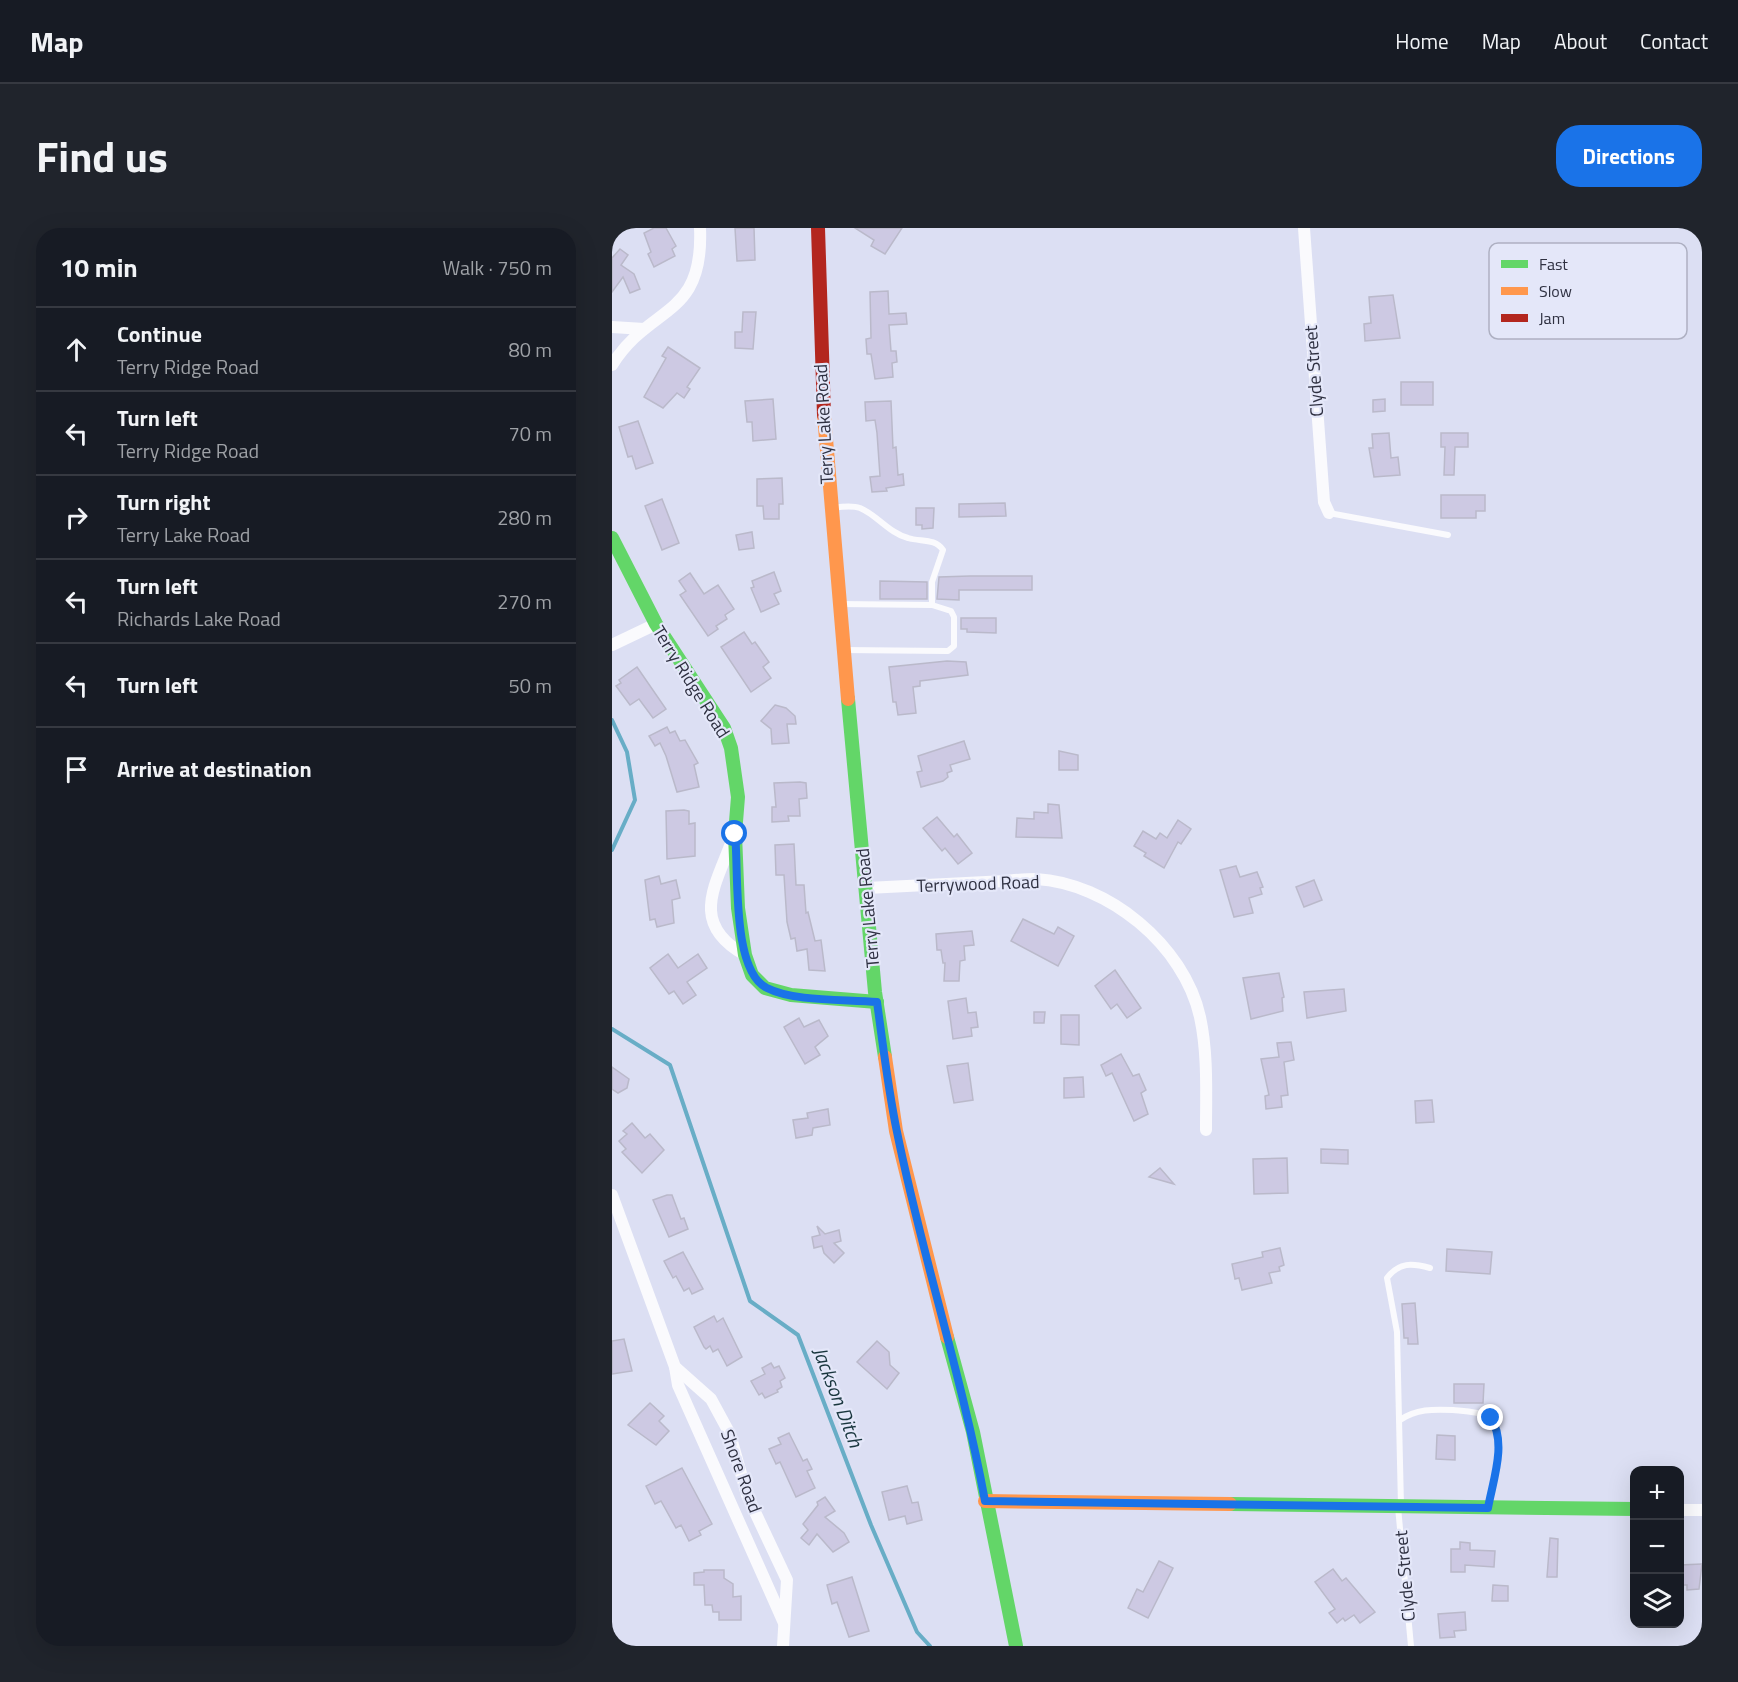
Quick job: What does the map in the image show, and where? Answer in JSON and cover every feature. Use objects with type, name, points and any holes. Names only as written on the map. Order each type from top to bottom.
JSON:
[{"type":"main road","name":"Terry Lake Road","points":[[818,228],[819,310],[829,508],[877,1002],[896,1131],[936,1298],[973,1432],[985,1501],[1016,1646]]},
{"type":"main road","name":"Terry Ridge Road","points":[[612,538],[656,624],[724,728],[736,773],[738,797],[735,834],[738,908],[745,955],[752,975],[765,988],[791,995],[877,1002]]},
{"type":"main road","points":[[985,1501],[1630,1509]]},
{"type":"street","points":[[612,366],[623,347],[644,328],[666,313],[688,290],[696,276],[700,228]]},
{"type":"street","name":"Clyde Street","points":[[1304,228],[1324,502],[1329,513]]},
{"type":"street","points":[[612,327],[644,328]]},
{"type":"street","points":[[612,645],[656,624]]},
{"type":"street","name":"Terry Ridge Road","points":[[735,834],[710,893],[712,921],[727,945],[745,955]]},
{"type":"street","name":"Terrywood Road","points":[[867,888],[1035,879],[1069,884],[1101,896],[1131,915],[1154,936],[1191,990],[1199,1014],[1205,1048],[1206,1130]]},
{"type":"street","name":"Shore Road","points":[[612,1194],[675,1367],[678,1385],[784,1623]]},
{"type":"street","name":"Shore Road","points":[[675,1367],[711,1399],[730,1434],[747,1495],[787,1580],[788,1607],[784,1623],[783,1646]]},
{"type":"street","points":[[1684,1510],[1702,1510]]},
{"type":"lane","points":[[829,508],[856,506],[870,513],[900,535],[936,542],[943,550],[932,582],[932,605]]},
{"type":"lane","points":[[1329,513],[1448,535]]},
{"type":"lane","points":[[838,604],[932,605],[951,611],[954,617],[954,646],[948,651],[843,650]]},
{"type":"lane","name":"Clyde Street","points":[[1412,1646],[1400,1507],[1397,1332],[1387,1278],[1394,1269],[1412,1262],[1430,1268]]},
{"type":"lane","points":[[1400,1420],[1413,1412],[1441,1410],[1473,1412],[1491,1418],[1498,1429],[1497,1462],[1488,1508]]},
{"type":"building","points":[[654,228],[666,228],[676,246],[672,249],[675,256],[654,267],[648,254],[651,252],[644,233]]},
{"type":"building","points":[[735,228],[754,228],[755,260],[737,261]]},
{"type":"building","points":[[855,228],[902,228],[885,254],[871,246],[874,240]]},
{"type":"building","points":[[620,249],[628,255],[621,265],[634,274],[640,289],[630,293],[623,277],[612,292],[612,258]]},
{"type":"building","points":[[888,291],[889,314],[906,313],[907,324],[889,325],[891,351],[896,351],[897,362],[892,363],[893,377],[875,379],[871,354],[867,354],[866,339],[871,338],[870,292]]},
{"type":"building","points":[[1393,295],[1400,338],[1365,341],[1364,324],[1371,323],[1369,297]]},
{"type":"building","points":[[743,312],[756,312],[753,349],[735,348],[735,332],[742,332]]},
{"type":"building","points":[[668,347],[700,368],[687,387],[690,389],[684,398],[677,393],[663,408],[644,397],[666,358],[662,356]]},
{"type":"building","points":[[1401,382],[1433,382],[1433,405],[1401,405]]},
{"type":"building","points":[[773,399],[776,439],[753,441],[752,422],[747,422],[745,401]]},
{"type":"building","points":[[1385,399],[1385,411],[1373,412],[1373,400]]},
{"type":"building","points":[[891,401],[893,448],[896,447],[898,475],[903,474],[904,485],[886,488],[887,491],[872,492],[870,477],[880,476],[877,433],[875,420],[866,421],[865,402]]},
{"type":"building","points":[[638,421],[653,463],[636,469],[632,456],[628,457],[619,427]]},
{"type":"building","points":[[1389,433],[1391,458],[1398,457],[1400,475],[1374,477],[1369,448],[1373,448],[1372,434]]},
{"type":"building","points":[[1441,433],[1468,433],[1468,447],[1455,447],[1454,475],[1444,475],[1445,447],[1441,447]]},
{"type":"building","points":[[782,478],[783,504],[779,504],[779,519],[764,519],[763,506],[757,506],[757,479]]},
{"type":"building","points":[[1441,495],[1485,495],[1485,511],[1476,511],[1476,518],[1441,518]]},
{"type":"building","points":[[662,499],[679,543],[662,550],[645,506]]},
{"type":"building","points":[[1005,503],[1006,516],[959,517],[959,504]]},
{"type":"building","points":[[916,508],[934,508],[933,528],[922,529],[922,525],[916,525]]},
{"type":"building","points":[[752,532],[754,548],[739,550],[736,535]]},
{"type":"building","points":[[774,572],[781,591],[774,594],[779,604],[761,612],[751,588],[754,587],[752,581]]},
{"type":"building","points":[[690,573],[704,594],[718,585],[734,609],[725,615],[727,619],[716,626],[718,629],[708,636],[680,595],[686,591],[679,581]]},
{"type":"building","points":[[1032,576],[1032,590],[959,590],[959,600],[937,599],[939,577]]},
{"type":"building","points":[[880,581],[927,582],[927,599],[880,599]]},
{"type":"building","points":[[961,618],[996,618],[996,633],[967,632],[967,629],[961,629]]},
{"type":"building","points":[[744,632],[752,644],[755,642],[769,662],[763,667],[771,678],[751,692],[721,647]]},
{"type":"building","points":[[947,661],[966,662],[968,675],[920,681],[920,686],[913,687],[916,713],[898,715],[896,702],[893,702],[889,667]]},
{"type":"building","points":[[637,667],[666,709],[653,718],[639,699],[630,705],[616,686],[621,683],[619,680]]},
{"type":"building","points":[[775,705],[786,708],[795,716],[796,724],[787,724],[789,743],[772,744],[771,729],[761,721]]},
{"type":"building","points":[[667,727],[670,733],[675,731],[680,741],[685,740],[698,763],[694,765],[699,787],[677,792],[660,743],[655,746],[649,736]]},
{"type":"building","points":[[964,741],[970,759],[950,765],[952,771],[947,773],[948,777],[943,781],[921,787],[917,772],[922,771],[918,756]]},
{"type":"building","points":[[1059,751],[1078,755],[1078,770],[1059,770]]},
{"type":"building","points":[[774,783],[806,783],[807,798],[799,799],[800,816],[788,816],[789,821],[772,822],[772,807],[776,807]]},
{"type":"building","points":[[1048,804],[1059,805],[1062,838],[1016,837],[1017,818],[1034,819],[1034,812],[1048,813]]},
{"type":"building","points":[[666,811],[689,811],[689,824],[695,823],[695,856],[667,859]]},
{"type":"building","points":[[937,817],[954,837],[957,834],[972,853],[958,864],[945,848],[942,851],[923,828]]},
{"type":"building","points":[[1178,820],[1191,829],[1181,844],[1178,842],[1164,868],[1144,856],[1146,853],[1134,846],[1143,831],[1156,839],[1160,833],[1167,838]]},
{"type":"building","points":[[794,844],[796,885],[804,885],[806,913],[808,912],[815,941],[821,940],[825,971],[809,970],[807,949],[797,951],[795,938],[791,939],[787,922],[784,875],[776,875],[775,845]]},
{"type":"building","points":[[1236,866],[1240,877],[1257,872],[1263,887],[1260,888],[1262,894],[1249,898],[1253,913],[1234,917],[1220,870]]},
{"type":"building","points":[[659,876],[661,884],[676,880],[680,898],[672,900],[674,923],[657,927],[655,919],[650,920],[645,880]]},
{"type":"building","points":[[1314,880],[1322,900],[1304,907],[1296,887]]},
{"type":"building","points":[[1023,919],[1054,934],[1058,927],[1074,936],[1058,966],[1011,941]]},
{"type":"building","points":[[972,931],[974,945],[964,946],[965,960],[960,961],[959,981],[944,981],[945,963],[943,963],[941,950],[937,950],[936,934]]},
{"type":"building","points":[[668,954],[678,968],[698,954],[707,968],[687,982],[696,995],[683,1004],[674,991],[669,994],[650,968]]},
{"type":"building","points":[[1115,970],[1141,1008],[1127,1018],[1117,1004],[1111,1009],[1095,986]]},
{"type":"building","points":[[1279,973],[1284,997],[1282,998],[1283,1011],[1251,1019],[1243,978]]},
{"type":"building","points":[[1344,989],[1346,1011],[1307,1018],[1304,992]]},
{"type":"building","points":[[966,998],[968,1013],[976,1012],[978,1027],[971,1028],[972,1036],[953,1039],[948,1001]]},
{"type":"building","points":[[1034,1012],[1045,1012],[1044,1023],[1034,1023]]},
{"type":"building","points":[[1061,1015],[1079,1015],[1079,1045],[1061,1044]]},
{"type":"building","points":[[799,1018],[804,1027],[819,1020],[828,1036],[815,1047],[820,1055],[805,1064],[784,1027]]},
{"type":"building","points":[[1291,1042],[1294,1060],[1284,1062],[1288,1095],[1281,1096],[1282,1107],[1266,1109],[1265,1096],[1269,1095],[1261,1059],[1279,1057],[1277,1043]]},
{"type":"building","points":[[1121,1054],[1133,1076],[1139,1074],[1146,1090],[1141,1093],[1148,1114],[1134,1121],[1112,1073],[1106,1076],[1101,1065]]},
{"type":"building","points":[[968,1063],[973,1100],[954,1103],[947,1066]]},
{"type":"building","points":[[612,1067],[629,1079],[627,1088],[618,1093],[612,1089]]},
{"type":"building","points":[[1083,1077],[1084,1097],[1064,1098],[1064,1078]]},
{"type":"building","points":[[1432,1100],[1434,1122],[1416,1123],[1415,1101]]},
{"type":"building","points":[[828,1109],[830,1125],[813,1128],[812,1135],[796,1138],[793,1120],[808,1118],[807,1113]]},
{"type":"building","points":[[632,1123],[645,1138],[650,1134],[664,1150],[642,1173],[622,1152],[626,1149],[619,1141],[627,1134],[623,1131]]},
{"type":"building","points":[[1321,1149],[1348,1150],[1348,1164],[1321,1163]]},
{"type":"building","points":[[1287,1158],[1288,1193],[1254,1194],[1253,1159]]},
{"type":"building","points":[[1160,1168],[1174,1184],[1149,1177]]},
{"type":"building","points":[[672,1195],[681,1219],[684,1218],[688,1229],[669,1237],[653,1200]]},
{"type":"building","points":[[817,1226],[825,1234],[839,1230],[841,1241],[834,1243],[844,1253],[834,1263],[824,1253],[822,1246],[814,1248],[812,1237],[820,1235]]},
{"type":"building","points":[[1280,1248],[1284,1265],[1279,1267],[1280,1271],[1269,1273],[1272,1283],[1242,1290],[1239,1278],[1235,1279],[1232,1264],[1263,1257],[1262,1252]]},
{"type":"building","points":[[1447,1249],[1492,1252],[1490,1274],[1446,1271]]},
{"type":"building","points":[[683,1252],[703,1289],[692,1294],[689,1288],[684,1291],[676,1276],[673,1278],[664,1261]]},
{"type":"building","points":[[1415,1303],[1418,1344],[1408,1344],[1408,1338],[1404,1338],[1402,1304]]},
{"type":"building","points":[[714,1316],[717,1322],[723,1318],[742,1357],[727,1366],[718,1349],[713,1352],[710,1346],[706,1349],[704,1347],[694,1327]]},
{"type":"building","points":[[624,1339],[632,1371],[612,1374],[612,1341]]},
{"type":"building","points":[[877,1341],[889,1352],[890,1365],[899,1373],[887,1389],[857,1362]]},
{"type":"building","points":[[771,1363],[774,1368],[779,1366],[785,1378],[780,1381],[782,1387],[777,1390],[778,1392],[765,1398],[762,1393],[759,1395],[751,1381],[765,1374],[762,1368]]},
{"type":"building","points":[[1454,1384],[1484,1384],[1483,1403],[1454,1403]]},
{"type":"building","points":[[650,1403],[664,1416],[659,1421],[669,1431],[656,1445],[628,1425]]},
{"type":"building","points":[[789,1433],[803,1461],[807,1459],[812,1469],[807,1471],[815,1488],[796,1497],[780,1462],[776,1464],[769,1449],[781,1444],[778,1438]]},
{"type":"building","points":[[1437,1435],[1455,1436],[1455,1460],[1436,1459]]},
{"type":"building","points":[[682,1468],[712,1524],[699,1531],[701,1535],[689,1541],[681,1525],[676,1528],[661,1501],[655,1504],[646,1486]]},
{"type":"building","points":[[907,1486],[912,1503],[918,1502],[922,1520],[907,1524],[905,1516],[889,1520],[882,1492]]},
{"type":"building","points":[[825,1497],[835,1511],[825,1517],[844,1533],[849,1542],[833,1552],[817,1534],[809,1545],[801,1538],[808,1530],[803,1524],[818,1505],[817,1502]]},
{"type":"building","points":[[1550,1538],[1558,1539],[1557,1577],[1547,1577]]},
{"type":"building","points":[[1460,1542],[1470,1543],[1470,1550],[1495,1551],[1494,1567],[1465,1565],[1465,1572],[1451,1572],[1451,1549],[1460,1549]]},
{"type":"building","points":[[1159,1561],[1173,1568],[1148,1618],[1128,1608],[1137,1589],[1143,1592]]},
{"type":"building","points":[[1702,1564],[1699,1589],[1687,1590],[1687,1585],[1684,1585],[1684,1565]]},
{"type":"building","points":[[1333,1569],[1342,1581],[1346,1578],[1375,1612],[1360,1623],[1354,1615],[1345,1621],[1343,1618],[1337,1623],[1329,1613],[1335,1609],[1315,1582]]},
{"type":"building","points":[[704,1570],[724,1570],[724,1578],[733,1584],[733,1597],[741,1596],[741,1620],[719,1620],[719,1612],[713,1612],[712,1605],[705,1605],[704,1585],[694,1585],[694,1573],[704,1572]]},
{"type":"building","points":[[852,1577],[869,1631],[849,1637],[837,1602],[832,1604],[827,1585]]},
{"type":"building","points":[[1493,1585],[1508,1586],[1508,1601],[1492,1601]]},
{"type":"building","points":[[1465,1612],[1466,1630],[1454,1631],[1455,1637],[1440,1638],[1438,1614]]},
{"type":"waterway","name":"Jackson Ditch","points":[[612,720],[627,752],[635,800],[612,850]]},
{"type":"waterway","name":"Jackson Ditch","points":[[612,1029],[670,1065],[750,1301],[798,1335],[871,1525],[917,1632],[930,1646]]},
{"type":"traffic: fast","points":[[612,538],[656,624],[724,728],[731,748],[738,797],[735,834],[738,908],[745,955],[752,975],[765,988],[791,995],[877,1002]]},
{"type":"traffic: fast","points":[[848,699],[875,992],[885,1057]]},
{"type":"traffic: fast","points":[[947,1337],[973,1432],[1016,1646]]},
{"type":"traffic: fast","points":[[1230,1504],[1630,1509]]},
{"type":"traffic: slow","points":[[824,415],[848,699]]},
{"type":"traffic: slow","points":[[885,1057],[896,1131],[947,1337]]},
{"type":"traffic: slow","points":[[985,1501],[1230,1504]]},
{"type":"traffic: jam","points":[[818,228],[824,415]]},
{"type":"route","points":[[735,834],[738,855],[738,908],[745,955],[752,975],[765,988],[791,995],[877,1002],[896,1131],[936,1298],[973,1432],[985,1501],[1488,1508],[1497,1462],[1498,1429],[1491,1418]]}]
